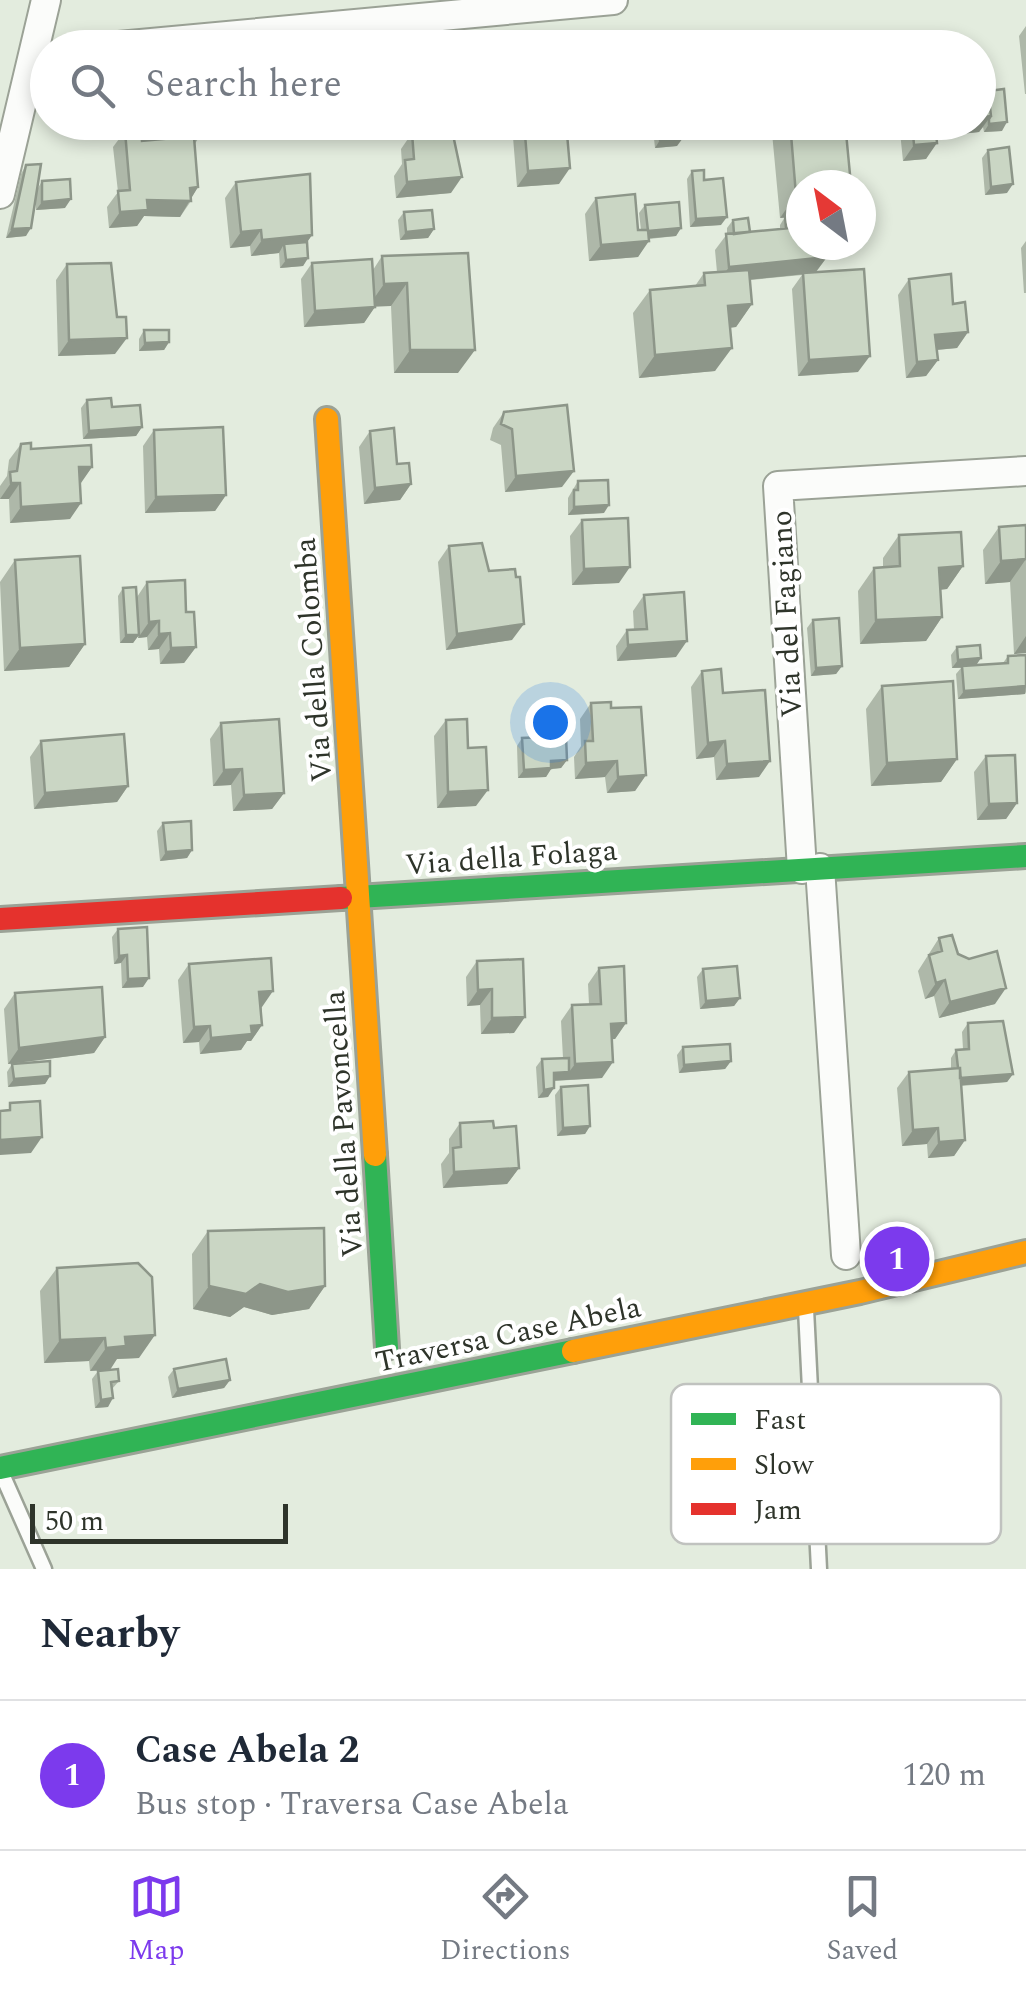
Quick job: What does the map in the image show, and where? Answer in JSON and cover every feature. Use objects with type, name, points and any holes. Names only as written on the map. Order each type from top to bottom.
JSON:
[{"type":"street","points":[[43,30],[46,0]]},
{"type":"street","points":[[286,30],[613,0]]},
{"type":"street","points":[[0,194],[30,90]]},
{"type":"street","name":"Via della Colomba","points":[[327,419],[358,897]]},
{"type":"street","name":"Via del Fagiano","points":[[846,1255],[778,486],[1026,470]]},
{"type":"street","name":"Via della Folaga","points":[[0,919],[1026,856]]},
{"type":"street","name":"Via della Pavoncella","points":[[358,897],[387,1348]]},
{"type":"street","name":"Traversa Case Abela","points":[[0,1468],[806,1303],[1026,1252]]},
{"type":"lane","points":[[806,1303],[810,1384]]},
{"type":"lane","points":[[0,1468],[44,1569]]},
{"type":"lane","points":[[819,1544],[820,1569]]},
{"type":"building","points":[[1004,89],[1007,122],[996,123],[996,90]]},
{"type":"building","points":[[126,140],[194,140],[198,187],[190,188],[191,201],[147,200],[148,210],[120,212],[118,191],[130,190]]},
{"type":"building","points":[[413,140],[454,140],[462,177],[407,182],[405,160],[414,159]]},
{"type":"building","points":[[525,140],[568,140],[570,168],[528,171]]},
{"type":"building","points":[[791,140],[847,140],[850,170],[794,170]]},
{"type":"building","points":[[914,140],[937,140],[937,143],[914,145]]},
{"type":"building","points":[[1009,147],[1013,184],[991,187],[988,150]]},
{"type":"building","points":[[41,164],[31,228],[12,229],[26,165]]},
{"type":"building","points":[[704,170],[704,180],[723,178],[727,217],[696,219],[692,171]]},
{"type":"building","points":[[310,174],[312,235],[262,240],[261,230],[241,232],[236,182]]},
{"type":"building","points":[[70,179],[71,199],[42,202],[42,181]]},
{"type":"building","points":[[635,194],[638,230],[648,230],[649,241],[601,245],[596,198]]},
{"type":"building","points":[[679,202],[681,228],[648,231],[645,205]]},
{"type":"building","points":[[432,210],[434,229],[406,232],[404,212]]},
{"type":"building","points":[[748,218],[750,232],[734,234],[733,220]]},
{"type":"building","points":[[786,228],[786,260],[798,260],[729,267],[726,234]]},
{"type":"building","points":[[307,242],[308,258],[286,260],[284,244]]},
{"type":"building","points":[[468,253],[475,350],[410,350],[407,283],[384,284],[382,256]]},
{"type":"building","points":[[372,259],[375,307],[315,311],[312,263]]},
{"type":"building","points":[[111,263],[117,317],[126,317],[127,338],[69,340],[67,264]]},
{"type":"building","points":[[864,269],[870,356],[809,360],[803,273]]},
{"type":"building","points":[[749,270],[752,304],[728,306],[732,348],[655,355],[650,290],[705,285],[704,273]]},
{"type":"building","points":[[951,274],[953,304],[965,302],[968,332],[935,335],[938,360],[917,362],[909,279]]},
{"type":"building","points":[[144,330],[169,330],[169,342],[145,343]]},
{"type":"building","points":[[111,398],[112,407],[140,405],[142,427],[89,431],[87,400]]},
{"type":"building","points":[[567,405],[574,471],[516,476],[512,429],[501,424],[504,412]]},
{"type":"building","points":[[223,427],[226,495],[156,497],[154,430]]},
{"type":"building","points":[[394,428],[397,464],[409,463],[411,484],[375,488],[370,431]]},
{"type":"building","points":[[31,443],[31,449],[91,445],[92,467],[79,467],[81,503],[21,507],[20,483],[11,483],[10,472],[17,471],[21,444]]},
{"type":"building","points":[[608,480],[609,505],[574,507],[578,481]]},
{"type":"building","points":[[628,518],[630,567],[584,569],[582,520]]},
{"type":"building","points":[[1026,525],[1026,559],[1001,561],[999,527]]},
{"type":"building","points":[[961,532],[963,566],[939,568],[942,617],[876,620],[874,568],[900,566],[899,535]]},
{"type":"building","points":[[482,543],[489,571],[515,569],[516,577],[520,577],[524,624],[457,634],[449,546]]},
{"type":"building","points":[[80,556],[85,644],[20,648],[15,560]]},
{"type":"building","points":[[185,580],[186,612],[194,612],[196,647],[171,648],[170,633],[159,634],[159,621],[149,622],[147,582]]},
{"type":"building","points":[[136,587],[139,635],[126,635],[123,588]]},
{"type":"building","points":[[684,592],[687,641],[628,645],[627,630],[647,629],[644,595]]},
{"type":"building","points":[[839,618],[842,666],[816,668],[813,620]]},
{"type":"building","points":[[980,645],[981,658],[958,660],[957,647]]},
{"type":"building","points":[[1026,655],[1026,686],[964,691],[962,666],[1008,663],[1008,656]]},
{"type":"building","points":[[721,669],[723,693],[765,690],[770,761],[727,764],[725,741],[708,743],[702,671]]},
{"type":"building","points":[[953,681],[957,759],[887,763],[882,686]]},
{"type":"building","points":[[611,702],[611,708],[641,707],[646,775],[618,777],[617,761],[586,763],[585,741],[593,741],[591,703]]},
{"type":"building","points":[[279,719],[284,793],[244,795],[242,769],[224,770],[221,723]]},
{"type":"building","points":[[467,719],[468,748],[486,747],[488,790],[448,792],[446,720]]},
{"type":"building","points":[[124,734],[128,786],[45,793],[41,741]]},
{"type":"building","points":[[566,736],[567,760],[551,761],[551,768],[524,770],[522,738]]},
{"type":"building","points":[[1015,755],[1017,803],[989,804],[986,756]]},
{"type":"building","points":[[191,821],[192,850],[166,852],[163,823]]},
{"type":"building","points":[[147,927],[149,978],[128,979],[127,955],[119,956],[118,929]]},
{"type":"building","points":[[952,935],[958,954],[969,959],[997,951],[1006,988],[950,1002],[945,980],[936,983],[929,955],[942,951],[939,938]]},
{"type":"building","points":[[271,958],[273,991],[259,992],[262,1025],[251,1026],[252,1034],[211,1038],[210,1026],[194,1027],[189,964]]},
{"type":"building","points":[[523,959],[525,1017],[492,1018],[492,989],[478,990],[477,961]]},
{"type":"building","points":[[624,966],[626,1023],[611,1024],[613,1062],[575,1064],[572,1005],[601,1004],[599,968]]},
{"type":"building","points":[[737,966],[740,998],[706,1001],[703,969]]},
{"type":"building","points":[[102,987],[105,1037],[19,1048],[15,993]]},
{"type":"building","points":[[1003,1021],[1013,1074],[960,1078],[956,1050],[969,1049],[968,1023]]},
{"type":"building","points":[[730,1044],[731,1061],[684,1065],[683,1047]]},
{"type":"building","points":[[569,1058],[569,1072],[554,1073],[554,1088],[544,1090],[542,1059]]},
{"type":"building","points":[[50,1061],[50,1076],[14,1079],[12,1064]]},
{"type":"building","points":[[960,1068],[965,1140],[939,1142],[938,1128],[913,1130],[909,1072]]},
{"type":"building","points":[[588,1085],[590,1126],[563,1128],[561,1087]]},
{"type":"building","points":[[40,1101],[42,1137],[0,1140],[0,1111],[10,1110],[10,1103]]},
{"type":"building","points":[[493,1121],[494,1128],[516,1126],[519,1168],[454,1172],[453,1148],[461,1147],[460,1123]]},
{"type":"building","points":[[324,1228],[325,1286],[288,1292],[260,1284],[246,1294],[209,1286],[208,1231]]},
{"type":"building","points":[[138,1263],[152,1277],[155,1335],[125,1337],[126,1346],[106,1348],[105,1338],[60,1340],[57,1268]]},
{"type":"building","points":[[226,1359],[230,1380],[178,1389],[174,1369]]},
{"type":"building","points":[[118,1369],[119,1381],[111,1382],[113,1398],[101,1400],[98,1371]]},
{"type":"traffic: fast","points":[[341,898],[1026,856]]},
{"type":"traffic: fast","points":[[375,1155],[387,1348]]},
{"type":"traffic: fast","points":[[0,1468],[573,1351]]},
{"type":"traffic: slow","points":[[327,419],[375,1155]]},
{"type":"traffic: slow","points":[[573,1351],[860,1292],[1026,1252]]},
{"type":"traffic: jam","points":[[0,919],[341,898]]},
{"type":"place","name":"Case Abela 2","points":[[897,1259]]}]
